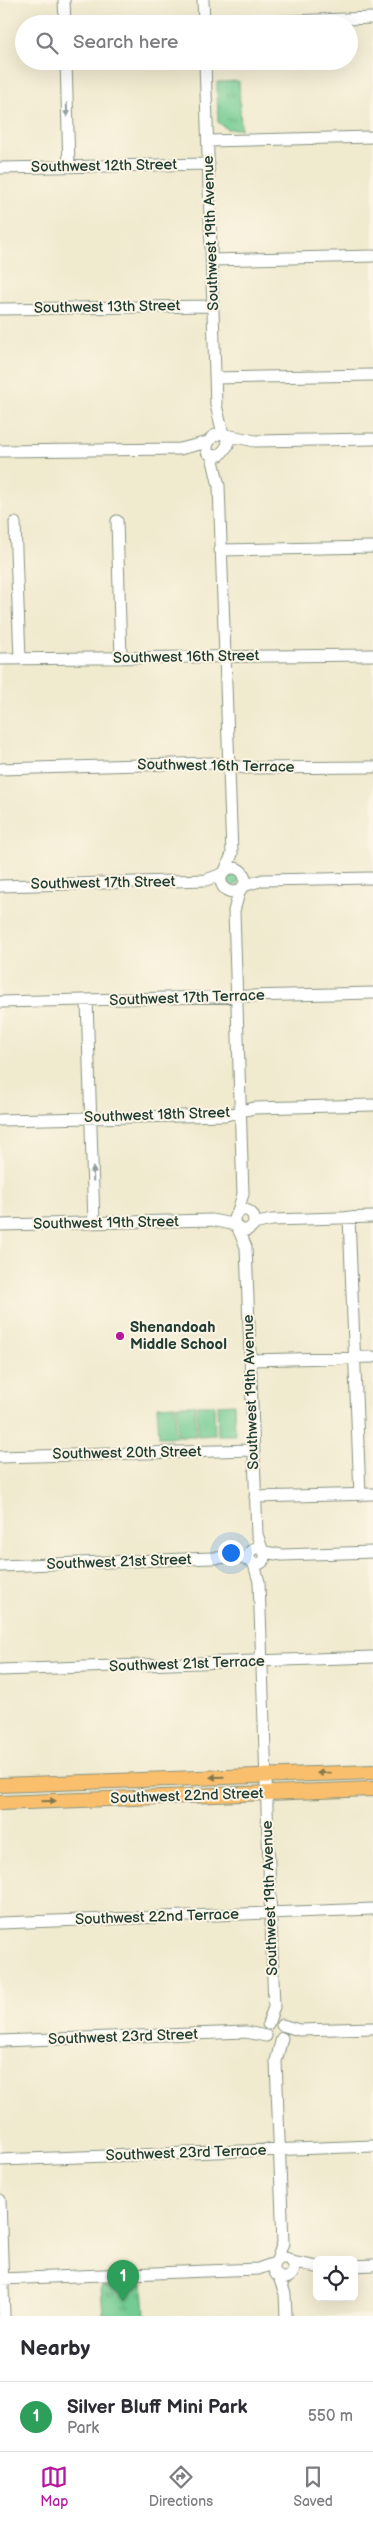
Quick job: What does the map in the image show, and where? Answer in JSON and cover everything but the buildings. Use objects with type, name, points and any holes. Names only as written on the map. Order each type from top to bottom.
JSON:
[{"type":"main road","name":"Southwest 22nd Street","points":[[0,1785],[373,1772]]},
{"type":"main road","name":"Southwest 22nd Street","points":[[0,1803],[373,1789]]},
{"type":"street","points":[[64,0],[65,15]]},
{"type":"street","points":[[203,0],[204,15]]},
{"type":"street","points":[[358,19],[373,18]]},
{"type":"street","points":[[66,70],[69,167]]},
{"type":"street","name":"Southwest 19th Avenue","points":[[205,70],[217,437]]},
{"type":"street","points":[[208,141],[373,136]]},
{"type":"street","name":"Southwest 12th Street","points":[[0,168],[209,164]]},
{"type":"street","points":[[212,260],[373,256]]},
{"type":"street","name":"Southwest 13th Street","points":[[0,309],[213,306]]},
{"type":"street","points":[[215,378],[373,375]]},
{"type":"street","points":[[217,437],[207,448],[218,453]]},
{"type":"street","points":[[217,437],[228,441],[218,453],[232,854],[224,880]]},
{"type":"street","points":[[180,448],[217,437],[255,441],[373,438]]},
{"type":"street","points":[[0,451],[180,448],[218,453],[255,441]]},
{"type":"street","points":[[117,521],[121,658]]},
{"type":"street","points":[[16,523],[20,659]]},
{"type":"street","points":[[220,550],[373,547]]},
{"type":"street","name":"Southwest 16th Street","points":[[0,659],[373,655]]},
{"type":"street","name":"Southwest 16th Terrace","points":[[0,769],[212,763],[246,768],[373,767]]},
{"type":"street","points":[[232,854],[241,872]]},
{"type":"street","points":[[224,880],[232,868],[263,880]]},
{"type":"street","name":"Southwest 19th Avenue","points":[[234,911],[241,888],[241,872]]},
{"type":"street","points":[[224,880],[233,892],[263,880],[373,878]]},
{"type":"street","name":"Southwest 19th Avenue","points":[[224,880],[234,911],[274,2007],[282,2031]]},
{"type":"street","name":"Southwest 17th Street","points":[[0,886],[224,880]]},
{"type":"street","name":"Southwest 17th Terrace","points":[[0,1002],[373,993]]},
{"type":"street","points":[[87,1000],[94,1223]]},
{"type":"street","name":"Southwest 18th Street","points":[[0,1120],[226,1115],[254,1108],[373,1105]]},
{"type":"street","points":[[237,1227],[234,1219],[246,1217],[272,1220],[373,1217]]},
{"type":"street","name":"Southwest 19th Street","points":[[0,1225],[212,1220],[246,1217]]},
{"type":"street","points":[[349,1218],[360,1495]]},
{"type":"street","name":"Southwest 19th Street","points":[[212,1220],[237,1227]]},
{"type":"street","name":"Southwest 19th Avenue","points":[[237,1227],[246,1247]]},
{"type":"street","points":[[250,1360],[373,1357]]},
{"type":"street","name":"Southwest 20th Street","points":[[0,1457],[253,1450]]},
{"type":"street","points":[[255,1497],[373,1494]]},
{"type":"street","name":"Southwest 21st Street","points":[[0,1566],[373,1552]]},
{"type":"street","name":"Southwest 21st Terrace","points":[[0,1670],[373,1657]]},
{"type":"street","name":"Southwest 22nd Terrace","points":[[0,1922],[373,1909]]},
{"type":"street","name":"Southwest 19th Avenue","points":[[267,2031],[274,2007]]},
{"type":"street","points":[[267,2031],[274,2021],[282,2031]]},
{"type":"street","points":[[282,2031],[373,2028]]},
{"type":"street","points":[[267,2031],[276,2041],[282,2031]]},
{"type":"street","points":[[267,2031],[276,2056]]},
{"type":"street","name":"Southwest 23rd Street","points":[[0,2041],[267,2031]]},
{"type":"street","points":[[282,2031],[276,2056],[286,2316]]},
{"type":"street","name":"Southwest 23rd Terrace","points":[[0,2160],[373,2146]]},
{"type":"street","points":[[0,2200],[1,2278],[4,2316]]},
{"type":"street","points":[[358,2266],[373,2265]]},
{"type":"street","points":[[1,2278],[313,2267]]},
{"type":"green space","points":[[239,81],[241,129],[227,129],[218,122],[217,82]]},
{"type":"green space","points":[[233,874],[239,880],[233,886],[227,880]]},
{"type":"green space","points":[[234,1404],[235,1435],[218,1435],[217,1405]]},
{"type":"green space","points":[[175,1405],[176,1437],[159,1437],[157,1406]]},
{"type":"green space","points":[[177,1405],[195,1405],[196,1436],[178,1436]]},
{"type":"green space","points":[[197,1405],[214,1405],[215,1435],[198,1436]]},
{"type":"green space","points":[[143,2284],[145,2316],[103,2316],[101,2286]]},
{"type":"place","name":"Shenandoah Middle School","points":[[120,1336]]},
{"type":"place","name":"Silver Bluff Mini Park","points":[[123,2301]]}]
